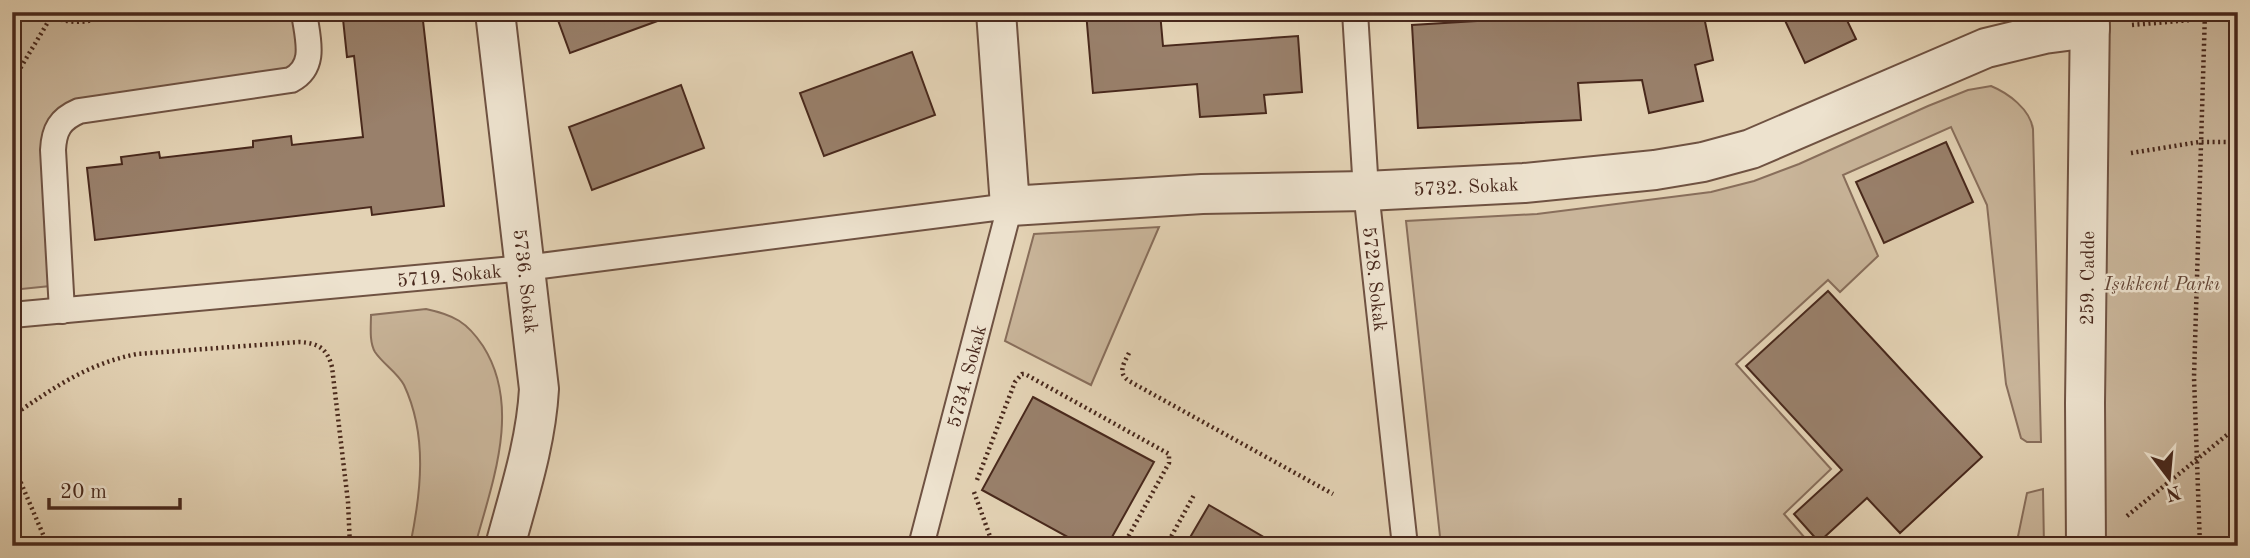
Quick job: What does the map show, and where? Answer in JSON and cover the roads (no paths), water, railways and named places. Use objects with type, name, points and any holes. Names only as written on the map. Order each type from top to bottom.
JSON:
[{"type":"street","name":"5736. Sokak","points":[[495,12],[539,389],[538,418],[505,546]]},
{"type":"street","points":[[996,12],[1010,206]]},
{"type":"street","name":"5732. Sokak","points":[[1010,206],[1202,194],[1366,191],[1595,177],[1703,162],[1751,149],[1986,48],[2090,20]]},
{"type":"street","name":"259. Cadde","points":[[2086,546],[2090,20]]},
{"type":"lane","points":[[62,311],[52,150],[53,136],[59,125],[68,116],[79,111],[291,80],[302,74],[308,64],[304,12]]},
{"type":"lane","name":"5728. Sokak","points":[[1355,12],[1366,191],[1405,546]]},
{"type":"lane","name":"5719. Sokak","points":[[12,315],[525,268],[1010,206]]},
{"type":"lane","name":"5734. Sokak","points":[[921,546],[1010,206]]},
{"type":"park label","name":"Işıkkent Parkı","points":[[2162,283]]}]
